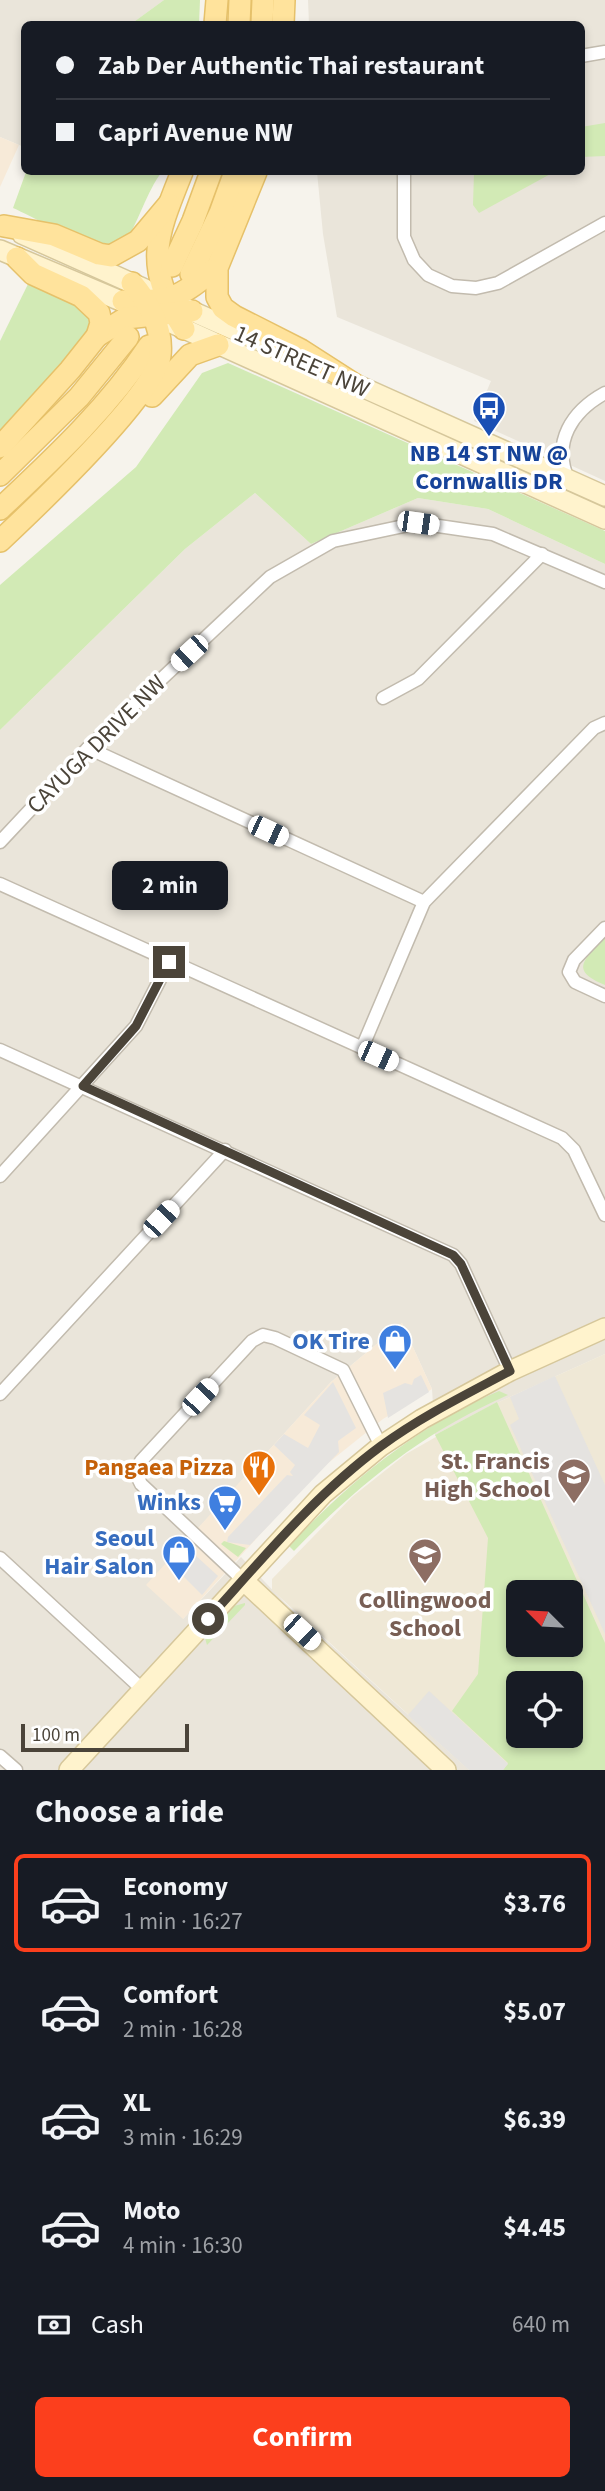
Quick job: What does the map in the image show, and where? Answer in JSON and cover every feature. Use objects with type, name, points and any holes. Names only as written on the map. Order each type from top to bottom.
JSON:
[{"type":"main road","points":[[215,21],[216,0]]},
{"type":"main road","points":[[239,21],[240,0]]},
{"type":"main road","points":[[262,21],[263,0]]},
{"type":"main road","points":[[283,21],[284,0]]},
{"type":"main road","points":[[169,311],[155,254],[169,204],[181,175]]},
{"type":"main road","points":[[210,175],[193,222],[181,270],[220,213],[234,175]]},
{"type":"main road","points":[[255,175],[217,268],[215,283],[223,308],[301,350],[357,386]]},
{"type":"main road","points":[[2,225],[54,235],[99,254],[111,256],[138,241],[169,204]]},
{"type":"main road","points":[[2,225],[127,292],[169,311]]},
{"type":"main road","points":[[9,254],[127,292]]},
{"type":"main road","points":[[9,254],[33,274],[81,296],[92,305],[99,313],[97,336]]},
{"type":"main road","points":[[0,541],[42,501],[136,399],[155,372],[160,358],[160,336],[169,311],[189,290],[217,268]]},
{"type":"main road","points":[[0,446],[33,414],[97,336],[126,318],[169,311]]},
{"type":"main road","name":"14 STREET NW","points":[[169,311],[218,345],[605,519]]},
{"type":"main road","name":"14 STREET NW","points":[[169,311],[357,386],[605,496]]},
{"type":"main road","points":[[0,475],[79,397],[128,337]]},
{"type":"main road","points":[[42,501],[61,491],[112,443],[190,355],[218,345]]},
{"type":"main road","points":[[0,509],[83,428],[131,373],[149,346]]},
{"type":"main road","points":[[69,1770],[323,1494],[381,1446],[422,1419],[510,1371],[605,1328]]},
{"type":"main road","points":[[243,1580],[446,1770]]},
{"type":"street","points":[[585,55],[605,52]]},
{"type":"street","points":[[404,175],[404,237],[414,260],[428,275],[452,286],[476,288],[498,283],[605,223]]},
{"type":"street","points":[[568,479],[562,465],[562,445],[574,417],[585,404],[605,393]]},
{"type":"street","name":"CAYUGA DRIVE NW","points":[[0,842],[88,748],[270,577],[334,541],[418,523],[492,534],[605,582]]},
{"type":"street","points":[[383,698],[418,679],[542,554]]},
{"type":"street","points":[[362,1048],[424,902],[594,728],[605,723]]},
{"type":"street","points":[[88,748],[424,902]]},
{"type":"street","points":[[0,884],[562,1138],[574,1150],[605,1215]]},
{"type":"street","points":[[605,928],[574,960],[569,972],[576,982],[605,996]]},
{"type":"street","points":[[0,1176],[136,1026],[169,962]]},
{"type":"street","points":[[0,1050],[453,1255],[461,1264],[510,1371]]},
{"type":"street","points":[[0,1394],[225,1150]]},
{"type":"street","points":[[243,1580],[141,1484],[136,1474],[141,1461],[252,1341],[263,1335],[275,1338],[343,1370],[381,1446]]},
{"type":"street","points":[[0,1558],[143,1690]]},
{"type":"street","points":[[0,1756],[16,1770]]},
{"type":"shaded area","points":[[0,0],[164,0],[135,21],[21,21],[21,146],[0,137]]},
{"type":"shaded area","points":[[308,0],[605,0],[605,481],[474,421],[491,381],[337,317],[323,234],[317,175],[585,175],[585,21],[309,21]]},
{"type":"shaded area","points":[[0,137],[19,145],[0,187]]},
{"type":"shaded area","points":[[255,493],[311,544],[418,498],[488,509],[605,564],[605,1354],[492,1405],[435,1435],[432,1389],[402,1323],[331,1382],[184,1544],[183,1619],[241,1557],[284,1602],[469,1770],[0,1770],[0,730],[185,549]]},
{"type":"shaded area","points":[[402,1323],[432,1389],[383,1419],[317,1472],[183,1619],[146,1585],[331,1382]]},
{"type":"shaded area","name":"Collingwood School","points":[[605,1354],[605,1770],[469,1770],[272,1590],[272,1579],[352,1497],[406,1454],[492,1405]]},
{"type":"shaded area","points":[[421,1375],[429,1392],[388,1418],[383,1393],[405,1383],[412,1385],[414,1379]]},
{"type":"shaded area","name":"St. Francis High School","points":[[555,1376],[605,1485],[605,1634],[583,1586],[583,1580],[580,1580],[510,1425],[519,1419],[510,1397]]},
{"type":"shaded area","points":[[333,1382],[356,1428],[338,1441],[339,1452],[250,1545],[227,1542],[228,1537],[287,1475],[293,1476],[290,1472],[295,1465],[274,1445],[284,1434],[308,1448],[320,1425],[304,1415]]},
{"type":"shaded area","points":[[184,1545],[218,1576],[202,1595],[169,1562]]},
{"type":"shaded area","points":[[429,1691],[508,1764],[503,1770],[469,1770],[408,1715]]},
{"type":"green space","points":[[164,0],[200,0],[199,21],[135,21]]},
{"type":"green space","points":[[605,123],[605,156],[585,157],[585,126]]},
{"type":"green space","points":[[25,175],[160,175],[126,239],[116,244],[87,240],[13,208]]},
{"type":"green space","points":[[474,175],[549,175],[479,213],[473,205]]},
{"type":"green space","points":[[31,278],[85,305],[91,329],[85,341],[0,434],[0,341]]},
{"type":"green space","points":[[228,363],[605,531],[605,564],[488,509],[418,498],[311,544],[255,493],[185,549],[0,730],[0,585],[136,467],[202,373]]},
{"type":"green space","points":[[605,938],[605,985],[587,974],[584,964]]},
{"type":"green space","points":[[499,1391],[508,1395],[420,1443],[342,1504],[294,1551],[289,1546],[360,1478],[386,1458],[440,1421]]},
{"type":"green space","points":[[497,1402],[577,1580],[506,1580],[506,1657],[583,1657],[583,1594],[605,1643],[605,1770],[503,1770],[508,1763],[452,1711],[478,1674],[488,1538],[435,1435]]},
{"type":"green space","points":[[224,1541],[246,1548],[238,1557],[221,1544]]},
{"type":"green space","points":[[245,1603],[207,1645],[205,1638],[234,1606]]},
{"type":"place","name":"NB 14 ST NW @ Cornwallis DR","points":[[489,438]]},
{"type":"place","name":"OK Tire","points":[[395,1371]]},
{"type":"place","name":"Pangaea Pizza","points":[[259,1497]]},
{"type":"place","name":"St. Francis High School","points":[[574,1505]]},
{"type":"place","name":"Winks","points":[[225,1532]]},
{"type":"place","name":"Seoul Hair Salon","points":[[179,1582]]},
{"type":"place","name":"Collingwood School","points":[[425,1585]]},
{"type":"route","points":[[169,962],[136,1026],[83,1086],[453,1255],[461,1264],[510,1371],[422,1419],[381,1446],[323,1494],[208,1619]]}]
